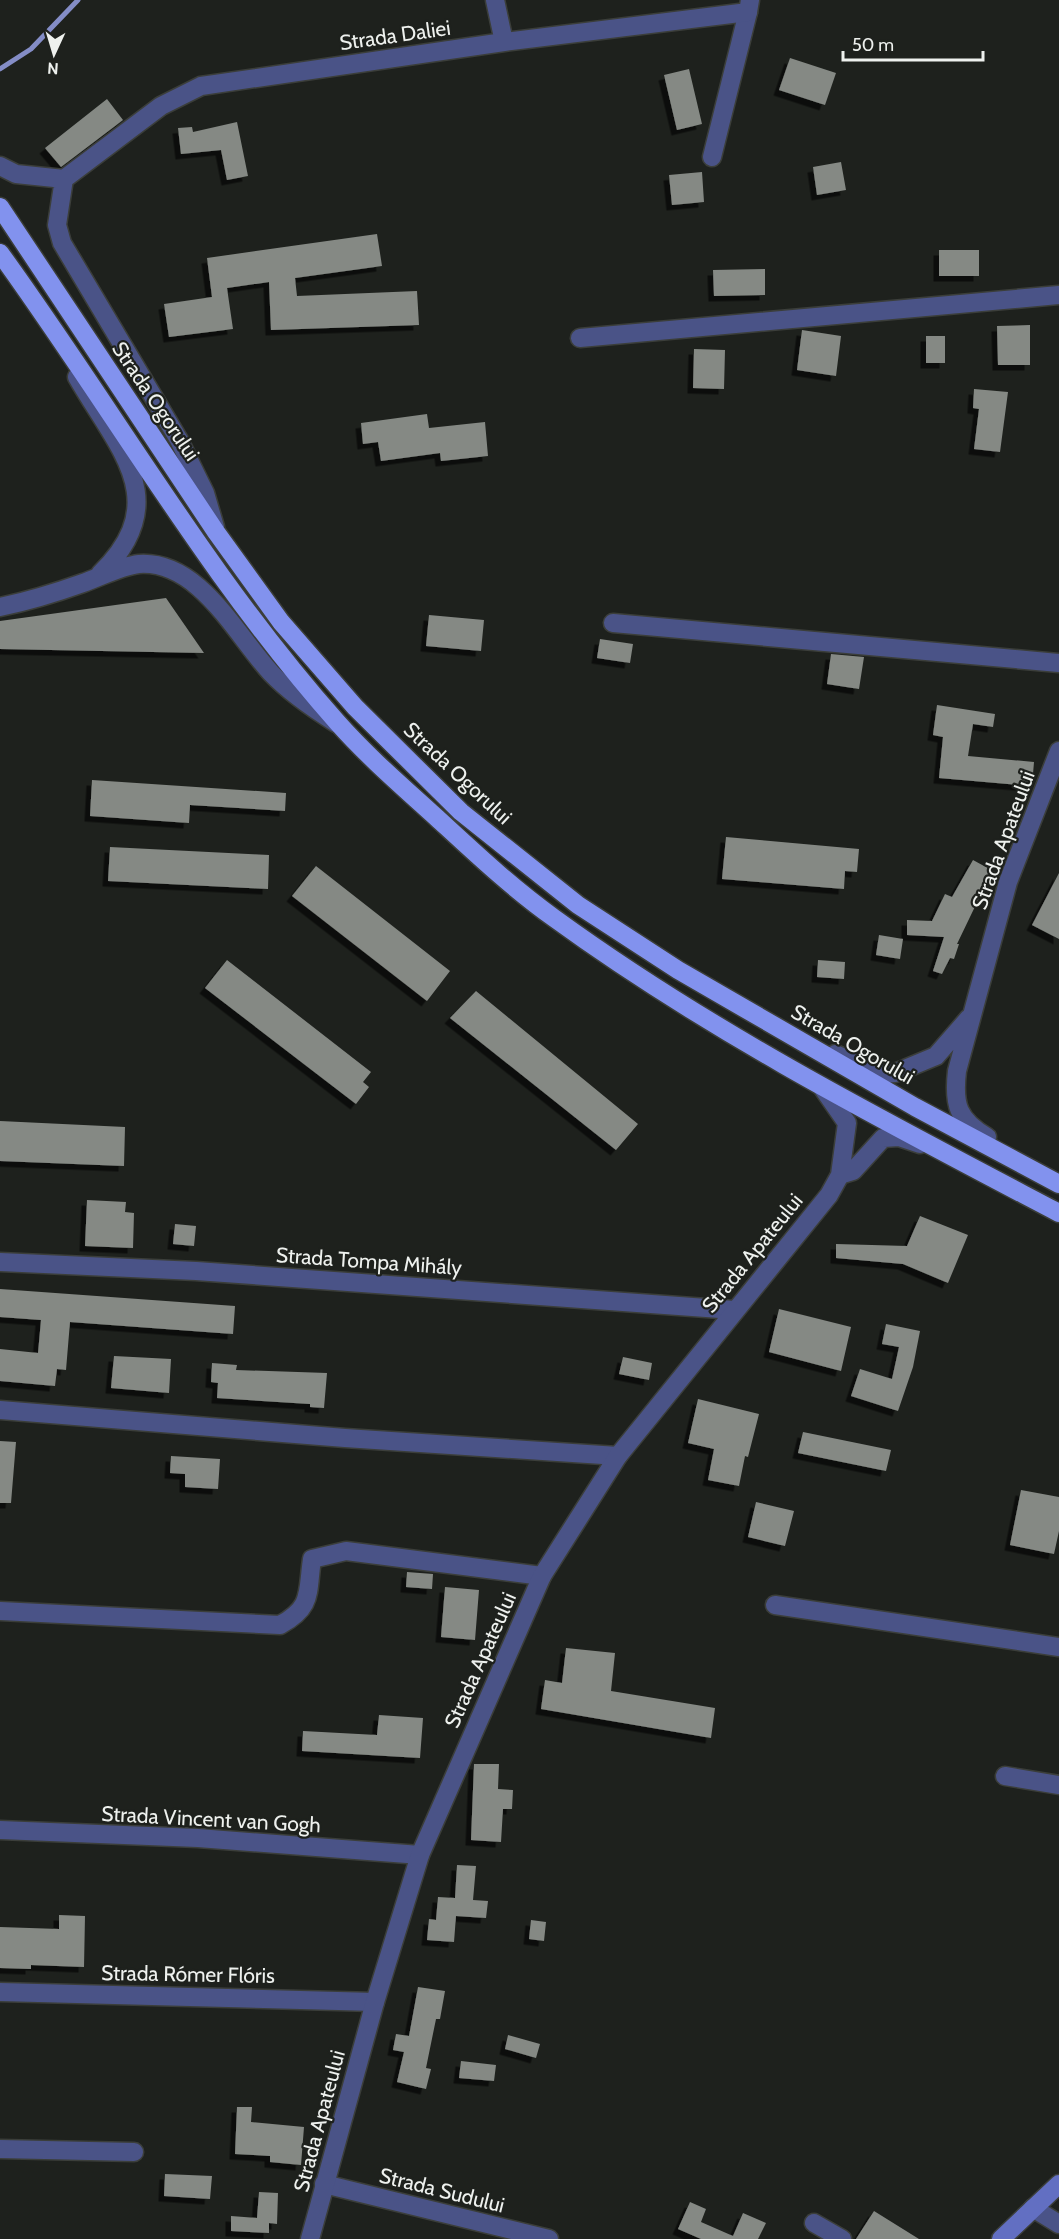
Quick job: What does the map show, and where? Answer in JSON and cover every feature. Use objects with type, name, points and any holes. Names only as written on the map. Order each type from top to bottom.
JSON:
[{"type":"highway","name":"Strada Ogorului","points":[[0,207],[216,532],[281,622],[355,707],[461,812],[578,905],[678,969],[915,1107],[1059,1184]]},
{"type":"highway","points":[[0,253],[223,579],[300,680],[339,725],[382,769],[502,877],[553,918],[693,1011],[822,1087],[1059,1213]]},
{"type":"main road","points":[[1000,2239],[1059,2184]]},
{"type":"street","points":[[495,0],[504,42]]},
{"type":"street","points":[[712,157],[749,6]]},
{"type":"street","name":"Strada Daliei","points":[[64,179],[161,106],[201,86],[749,6]]},
{"type":"street","points":[[0,166],[16,174],[64,179],[57,225],[62,243],[179,440],[205,493],[216,532]]},
{"type":"street","points":[[29,293],[103,423],[127,458],[136,488],[138,508],[128,541],[117,558],[97,578]]},
{"type":"street","points":[[580,338],[1059,295]]},
{"type":"street","points":[[0,608],[40,599],[137,564],[157,565],[184,576],[222,612],[271,672],[291,692],[339,725]]},
{"type":"street","points":[[613,623],[1059,663]]},
{"type":"street","name":"Strada Apateului","points":[[1059,752],[1008,882],[972,1014],[955,1087],[956,1099],[967,1125],[1059,1179]]},
{"type":"street","name":"Strada Apateului","points":[[789,1033],[882,1074],[895,1073],[936,1056],[972,1014]]},
{"type":"street","name":"Strada Apateului","points":[[310,2239],[375,2002],[420,1855],[542,1576],[618,1456],[829,1195],[840,1175],[847,1123],[822,1087]]},
{"type":"street","name":"Strada Apateului","points":[[840,1175],[853,1171],[883,1138],[899,1137],[944,1152]]},
{"type":"street","name":"Strada Tompa Mihály","points":[[0,1262],[208,1272],[734,1310]]},
{"type":"street","points":[[0,1410],[345,1438],[618,1456]]},
{"type":"street","points":[[0,1611],[280,1625],[297,1615],[306,1600],[312,1559],[346,1551],[542,1576]]},
{"type":"street","points":[[775,1605],[1059,1647]]},
{"type":"street","points":[[1005,1776],[1059,1785]]},
{"type":"street","name":"Strada Vincent van Gogh","points":[[0,1830],[198,1838],[420,1855]]},
{"type":"street","name":"Strada Rómer Flóris","points":[[0,1992],[375,2002]]},
{"type":"street","points":[[0,2149],[134,2152]]},
{"type":"street","name":"Strada Sudului","points":[[324,2184],[498,2233],[549,2239]]},
{"type":"street","points":[[1033,2208],[1059,2223]]},
{"type":"street","points":[[814,2223],[842,2239]]},
{"type":"building","points":[[790,58],[836,73],[825,105],[779,90]]},
{"type":"building","points":[[689,69],[702,124],[677,130],[664,75]]},
{"type":"building","points":[[107,99],[123,120],[61,167],[45,148]]},
{"type":"building","points":[[237,122],[248,176],[227,180],[221,150],[181,154],[178,128],[192,127],[193,132]]},
{"type":"building","points":[[841,162],[846,190],[817,195],[813,167]]},
{"type":"building","points":[[702,172],[704,202],[672,205],[669,175]]},
{"type":"building","points":[[377,234],[382,266],[295,278],[297,296],[417,291],[419,325],[271,330],[269,282],[227,288],[233,329],[169,337],[164,304],[212,297],[207,258]]},
{"type":"building","points":[[939,250],[979,250],[979,276],[939,276]]},
{"type":"building","points":[[765,269],[765,295],[714,296],[713,270]]},
{"type":"building","points":[[1030,325],[1030,365],[998,365],[997,326]]},
{"type":"building","points":[[802,330],[841,336],[836,376],[797,370]]},
{"type":"building","points":[[926,336],[945,336],[945,363],[926,363]]},
{"type":"building","points":[[694,349],[725,350],[724,389],[693,388]]},
{"type":"building","points":[[974,389],[1008,392],[1000,452],[974,449],[979,409],[973,408]]},
{"type":"building","points":[[427,414],[429,428],[485,422],[488,456],[441,461],[440,453],[381,461],[378,442],[363,444],[361,423]]},
{"type":"building","points":[[166,598],[204,653],[0,649],[0,621]]},
{"type":"building","points":[[429,615],[484,620],[481,651],[426,646]]},
{"type":"building","points":[[600,639],[633,644],[630,663],[597,658]]},
{"type":"building","points":[[831,654],[864,657],[859,689],[827,684]]},
{"type":"building","points":[[937,705],[995,714],[993,727],[973,724],[968,756],[1034,762],[1032,786],[939,778],[943,737],[933,735]]},
{"type":"building","points":[[92,780],[286,793],[285,811],[190,805],[189,823],[90,816]]},
{"type":"building","points":[[726,837],[859,849],[857,872],[845,871],[844,889],[722,879]]},
{"type":"building","points":[[110,847],[269,855],[268,889],[108,881]]},
{"type":"building","points":[[973,860],[995,872],[982,892],[957,944],[959,944],[954,959],[950,958],[942,974],[933,971],[944,937],[907,935],[907,920],[932,921],[945,894],[952,897]]},
{"type":"building","points":[[316,866],[450,971],[427,1001],[292,896]]},
{"type":"building","points":[[1059,873],[1059,939],[1032,925]]},
{"type":"building","points":[[879,935],[903,939],[900,959],[876,955]]},
{"type":"building","points":[[227,960],[371,1072],[363,1082],[369,1087],[356,1104],[205,988]]},
{"type":"building","points":[[818,960],[845,962],[844,979],[817,977]]},
{"type":"building","points":[[476,991],[638,1124],[616,1150],[450,1018]]},
{"type":"building","points":[[0,1121],[125,1127],[124,1166],[0,1161]]},
{"type":"building","points":[[87,1200],[126,1202],[125,1212],[134,1213],[133,1248],[85,1246]]},
{"type":"building","points":[[920,1216],[968,1235],[948,1283],[903,1264],[836,1258],[836,1244],[907,1246]]},
{"type":"building","points":[[175,1224],[196,1226],[194,1246],[173,1244]]},
{"type":"building","points":[[0,1289],[235,1306],[233,1334],[70,1322],[66,1370],[57,1369],[55,1386],[0,1381],[0,1349],[38,1353],[41,1320],[0,1317]]},
{"type":"building","points":[[779,1309],[851,1327],[841,1371],[769,1352]]},
{"type":"building","points":[[886,1324],[920,1331],[913,1367],[898,1411],[851,1396],[860,1369],[892,1379],[899,1347],[882,1344]]},
{"type":"building","points":[[114,1356],[171,1359],[169,1393],[111,1388]]},
{"type":"building","points":[[623,1357],[652,1363],[649,1380],[619,1374]]},
{"type":"building","points":[[212,1363],[237,1365],[236,1370],[327,1373],[324,1408],[310,1407],[310,1404],[217,1398],[218,1383],[211,1382]]},
{"type":"building","points":[[698,1399],[759,1414],[748,1457],[745,1456],[739,1486],[708,1480],[714,1449],[688,1443]]},
{"type":"building","points":[[803,1432],[891,1450],[886,1471],[798,1453]]},
{"type":"building","points":[[0,1441],[16,1442],[11,1503],[0,1503]]},
{"type":"building","points":[[171,1456],[220,1459],[218,1489],[185,1487],[185,1474],[170,1473]]},
{"type":"building","points":[[1021,1490],[1059,1497],[1059,1531],[1054,1554],[1010,1545]]},
{"type":"building","points":[[756,1502],[794,1511],[785,1546],[748,1537]]},
{"type":"building","points":[[407,1572],[433,1574],[432,1589],[406,1587]]},
{"type":"building","points":[[445,1587],[479,1590],[475,1640],[441,1637]]},
{"type":"building","points":[[566,1648],[615,1653],[611,1691],[715,1708],[711,1738],[541,1709],[545,1680],[562,1683]]},
{"type":"building","points":[[379,1715],[423,1718],[420,1758],[302,1751],[303,1731],[377,1735]]},
{"type":"building","points":[[474,1764],[499,1764],[498,1789],[513,1790],[512,1809],[503,1809],[501,1842],[471,1840]]},
{"type":"building","points":[[457,1865],[476,1866],[473,1900],[488,1901],[486,1918],[456,1916],[454,1942],[427,1940],[429,1919],[436,1920],[438,1897],[455,1898]]},
{"type":"building","points":[[59,1915],[85,1916],[84,1967],[31,1965],[31,1969],[0,1968],[0,1927],[59,1929]]},
{"type":"building","points":[[531,1920],[546,1922],[544,1941],[529,1939]]},
{"type":"building","points":[[418,1987],[445,1991],[440,2019],[436,2019],[426,2068],[431,2069],[426,2089],[397,2082],[404,2052],[393,2050],[396,2034],[409,2036]]},
{"type":"building","points":[[508,2035],[540,2044],[536,2058],[505,2049]]},
{"type":"building","points":[[461,2061],[496,2065],[494,2081],[459,2078]]},
{"type":"building","points":[[237,2107],[252,2107],[251,2122],[304,2127],[301,2165],[270,2162],[270,2156],[235,2154]]},
{"type":"building","points":[[165,2174],[212,2176],[210,2199],[164,2196]]},
{"type":"building","points":[[259,2192],[278,2193],[277,2224],[269,2223],[269,2233],[231,2231],[231,2216],[257,2218]]},
{"type":"building","points":[[690,2202],[706,2209],[701,2222],[733,2236],[743,2213],[766,2223],[758,2239],[701,2239],[678,2229]]},
{"type":"building","points":[[874,2211],[919,2239],[856,2239]]},
{"type":"waterway","points":[[0,69],[31,49],[78,0]]}]
